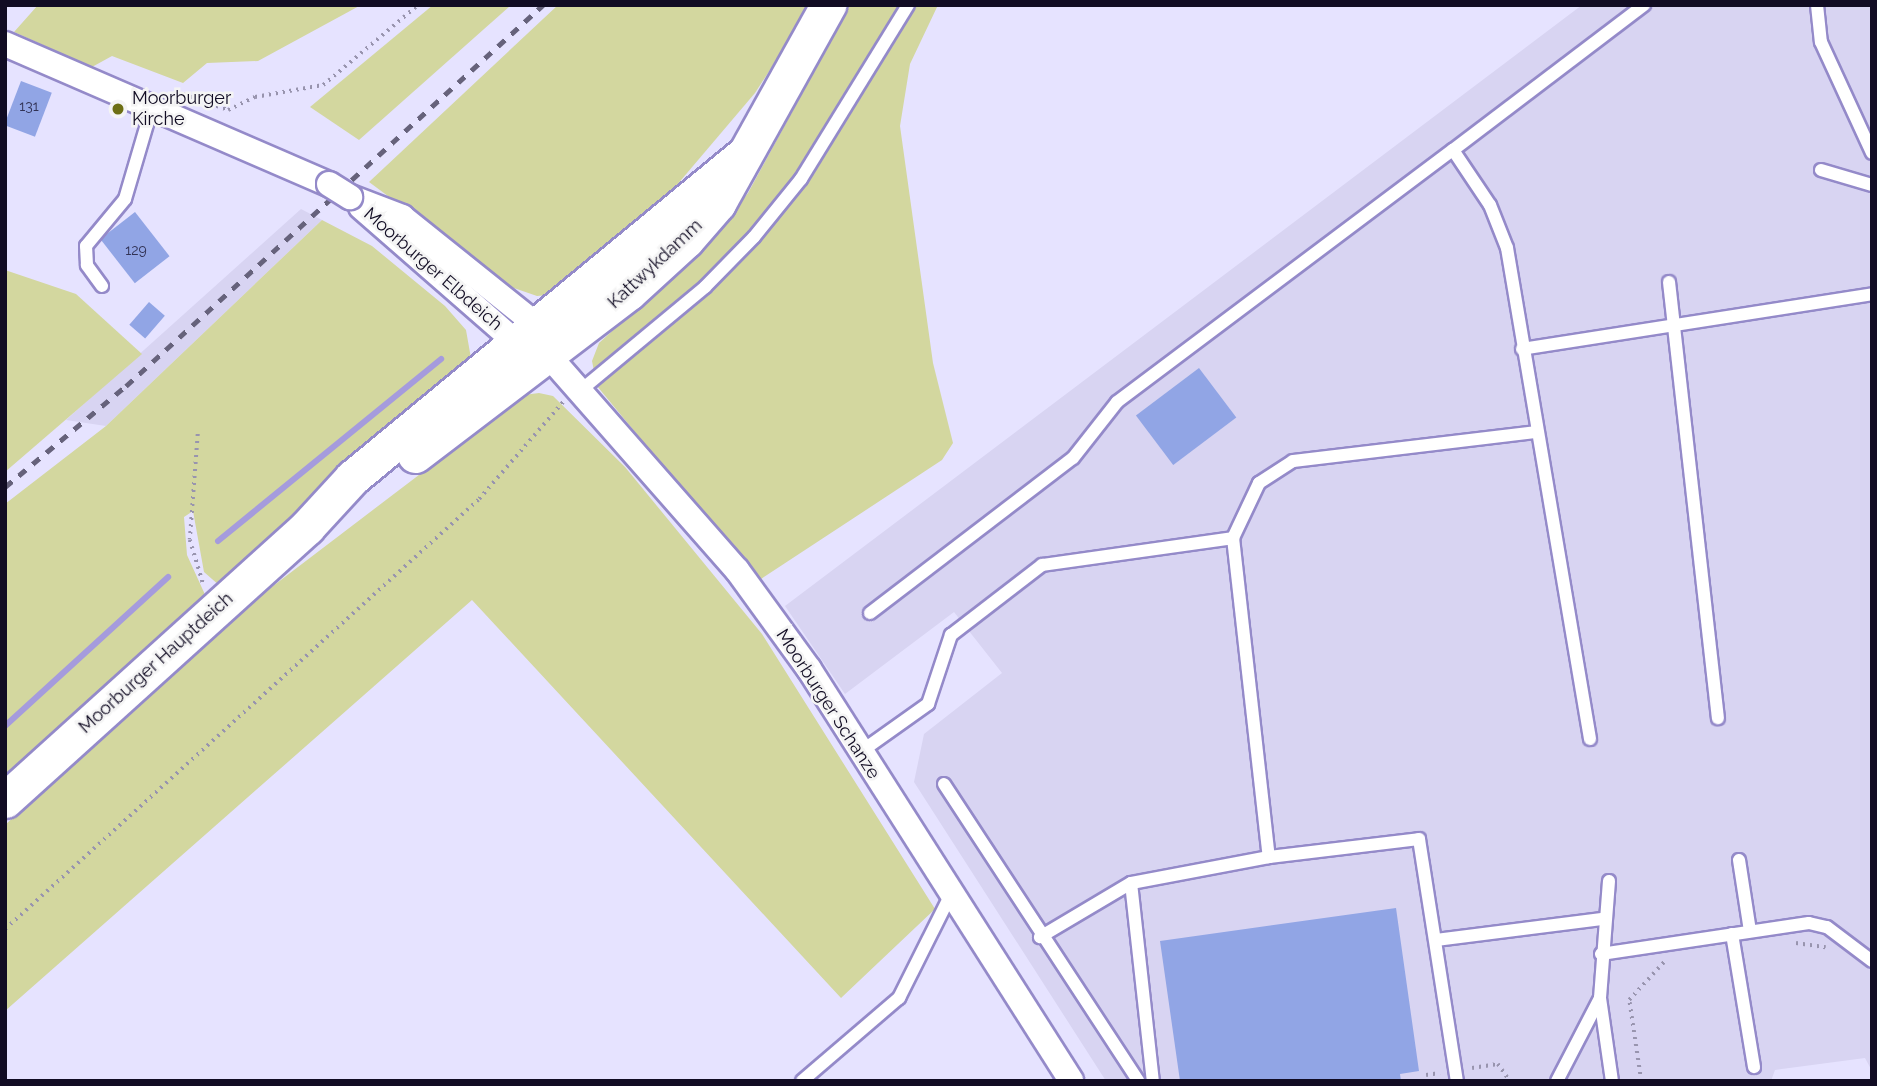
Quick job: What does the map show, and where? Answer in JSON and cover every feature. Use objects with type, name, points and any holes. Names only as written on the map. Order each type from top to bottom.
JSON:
[{"type":"main road","name":"Kattwykdamm","points":[[534,341],[686,240],[718,204],[742,156],[828,5]]},
{"type":"main road","name":"Moorburger Hauptdeich","points":[[5,800],[307,527],[352,478],[534,341]]},
{"type":"street","name":"Moorburger Elbdeich","points":[[5,44],[153,103],[339,191],[534,341]]},
{"type":"street","name":"Moorburger Schanze","points":[[534,341],[737,570],[809,669],[859,753],[1071,1081]]},
{"type":"lane","points":[[580,390],[705,287],[754,237],[802,179],[908,5]]},
{"type":"lane","points":[[870,613],[1073,458],[1117,402],[1644,5]]},
{"type":"lane","points":[[1817,5],[1821,42],[1872,153]]},
{"type":"lane","points":[[102,286],[87,265],[86,246],[125,199],[153,103]]},
{"type":"lane","points":[[1453,150],[1500,226],[1590,739]]},
{"type":"lane","points":[[1821,170],[1872,185]]},
{"type":"lane","points":[[1669,282],[1718,718]]},
{"type":"lane","points":[[1522,349],[1872,295]]},
{"type":"lane","points":[[1269,857],[1233,538],[1259,483],[1293,461],[1535,432]]},
{"type":"lane","points":[[859,753],[929,704],[951,635],[1042,565],[1233,538]]},
{"type":"lane","points":[[944,784],[1040,937],[1138,1081]]},
{"type":"lane","points":[[1040,937],[1131,883],[1269,857],[1419,839],[1457,1081]]},
{"type":"lane","points":[[1739,860],[1751,931]]},
{"type":"lane","points":[[1609,881],[1602,919],[1600,998],[1612,1081]]},
{"type":"lane","points":[[1131,883],[1153,1081]]},
{"type":"lane","points":[[802,1081],[898,998],[950,896]]},
{"type":"lane","points":[[1436,940],[1602,919]]},
{"type":"lane","points":[[1601,954],[1809,923],[1848,944],[1872,961]]},
{"type":"lane","points":[[1732,934],[1755,1067]]},
{"type":"lane","points":[[1557,1081],[1600,998]]},
{"type":"path","points":[[153,103],[178,92],[228,110],[255,97],[323,85],[418,5]]},
{"type":"path","points":[[5,929],[479,499],[560,404],[580,390]]},
{"type":"path","points":[[198,434],[190,540],[196,568],[220,604]]},
{"type":"path","points":[[1787,942],[1848,944]]},
{"type":"path","points":[[1641,1081],[1629,1000],[1669,957]]},
{"type":"shaded area","points":[[1582,5],[1872,5],[1872,1071],[1865,1058],[1775,1070],[1771,1081],[1106,1081],[914,782],[924,734],[1002,673],[954,612],[845,694],[785,606]]},
{"type":"shaded area","points":[[301,209],[322,220],[106,426],[66,420]]},
{"type":"green space","points":[[38,5],[361,5],[258,61],[207,63],[183,83],[112,56],[92,67],[14,32]]},
{"type":"green space","points":[[433,5],[511,5],[359,140],[310,107]]},
{"type":"green space","points":[[558,5],[812,5],[755,93],[665,199],[548,295],[537,296],[511,287],[369,182]]},
{"type":"green space","points":[[850,5],[938,5],[910,64],[900,126],[933,363],[953,443],[942,460],[758,581],[597,386],[710,293],[807,180],[668,314],[594,371],[592,361],[599,343],[707,245],[748,193]]},
{"type":"green space","points":[[322,220],[372,246],[445,306],[466,330],[472,364],[220,586],[204,572],[193,511],[184,517],[187,555],[207,599],[5,784],[5,504],[106,426]]},
{"type":"green space","points":[[5,270],[76,294],[142,354],[5,472]]},
{"type":"green space","points":[[539,393],[553,396],[625,467],[762,634],[935,909],[841,998],[472,600],[5,1011],[5,825],[244,608],[524,395]]},
{"type":"building","points":[[21,81],[52,93],[35,137],[5,125]]},
{"type":"building","points":[[135,212],[169,256],[135,283],[100,239]]},
{"type":"building","points":[[149,302],[165,316],[145,338],[129,325]]},
{"type":"building","points":[[1199,368],[1236,418],[1173,465],[1136,416]]},
{"type":"building","points":[[1396,908],[1419,1071],[1400,1074],[1401,1081],[1180,1081],[1160,941]]},
{"type":"waterway","points":[[218,541],[441,359]]},
{"type":"waterway","points":[[5,726],[168,577]]},
{"type":"railway","points":[[5,487],[126,386],[543,5]]},
{"type":"place","name":"Moorburger Kirche","points":[[118,109]]}]
